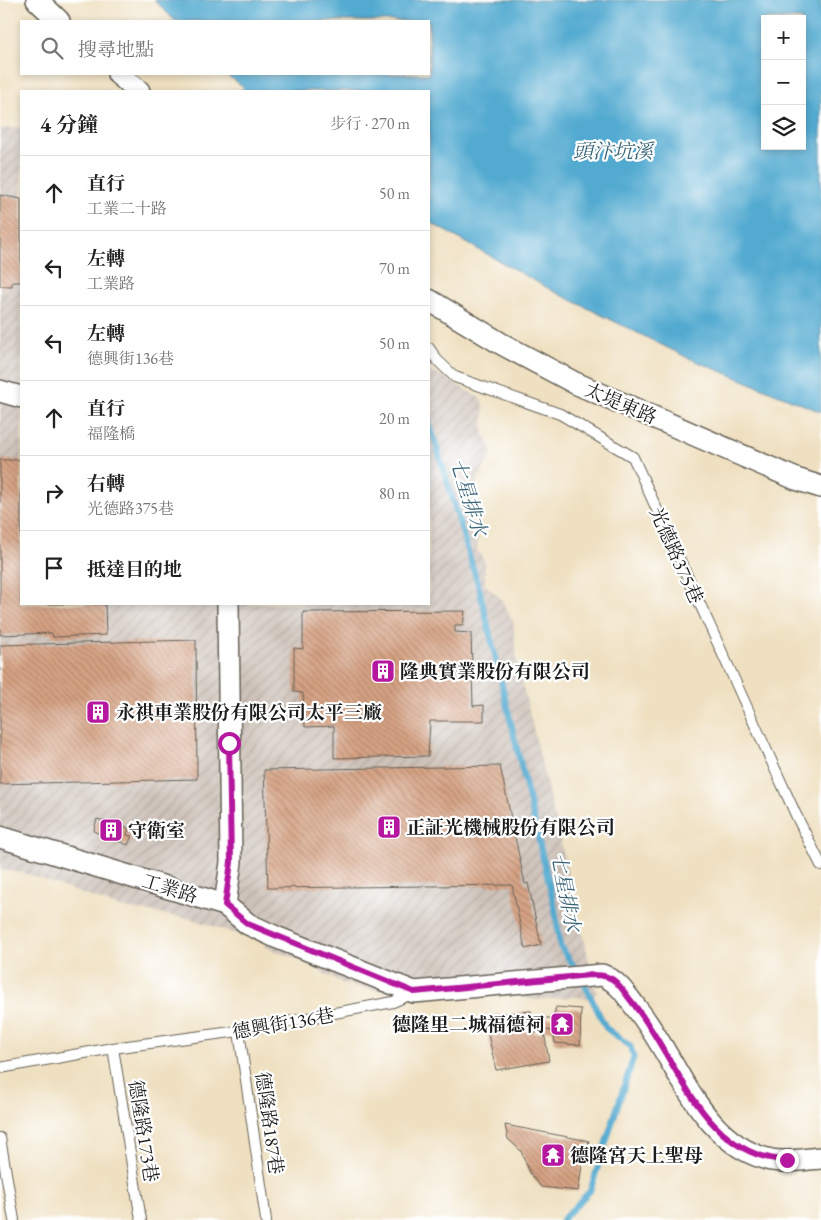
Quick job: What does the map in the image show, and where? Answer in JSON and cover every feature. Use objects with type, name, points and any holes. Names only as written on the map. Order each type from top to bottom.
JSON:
[{"type":"street","points":[[38,0],[58,20]]},
{"type":"street","points":[[119,75],[138,90]]},
{"type":"street","name":"太堤東路","points":[[430,301],[500,343],[575,382],[796,478],[821,487]]},
{"type":"street","points":[[0,391],[20,397]]},
{"type":"street","points":[[225,905],[231,862],[228,605]]},
{"type":"street","name":"工業路","points":[[0,837],[225,905],[248,924],[414,992]]},
{"type":"street","name":"德興街136巷","points":[[414,992],[602,975],[613,980],[643,1017],[697,1103],[730,1141],[745,1151],[773,1160],[821,1158]]},
{"type":"lane","name":"光德路375巷","points":[[430,350],[437,360],[455,376],[560,414],[633,457],[788,797],[821,865]]},
{"type":"lane","name":"德興街136巷","points":[[0,1068],[113,1048],[239,1032],[393,1002],[414,992]]},
{"type":"lane","name":"德隆路187巷","points":[[239,1032],[266,1220]]},
{"type":"lane","name":"德隆路173巷","points":[[113,1048],[141,1220]]},
{"type":"lane","points":[[0,1138],[14,1220]]},
{"type":"shaded area","points":[[20,127],[20,605],[430,605],[430,372],[443,376],[481,399],[484,409],[483,432],[493,451],[475,485],[473,514],[469,523],[479,534],[477,550],[485,562],[485,585],[500,597],[513,621],[517,661],[597,994],[594,993],[594,996],[590,999],[577,997],[534,1000],[475,987],[380,991],[344,984],[295,958],[265,947],[264,943],[191,919],[119,907],[24,873],[0,870],[0,129]]},
{"type":"water","name":"頭汴坑溪","points":[[154,0],[821,0],[821,412],[686,357],[553,291],[430,223],[430,90],[249,90],[226,75],[430,75],[430,20],[174,20]]},
{"type":"building","points":[[0,195],[20,199],[20,282],[12,282],[12,286],[0,286]]},
{"type":"building","points":[[0,460],[20,460],[20,605],[105,605],[106,635],[53,637],[52,633],[0,635]]},
{"type":"building","name":"隆典實業股份有限公司","points":[[465,611],[463,625],[455,625],[455,632],[471,633],[473,706],[484,705],[484,721],[430,721],[428,756],[334,758],[334,726],[305,727],[303,693],[294,692],[294,648],[303,649],[303,612]]},
{"type":"building","name":"永祺車業股份有限公司太平三廠","points":[[196,640],[197,779],[0,784],[0,645]]},
{"type":"building","name":"正証光機械股份有限公司","points":[[500,766],[525,884],[528,883],[541,945],[525,949],[512,885],[268,888],[264,770]]},
{"type":"building","name":"守衛室","points":[[97,819],[129,828],[127,835],[132,836],[128,845],[95,832]]},
{"type":"building","name":"德隆里二城福德祠","points":[[556,1007],[581,1009],[580,1045],[555,1043],[553,1031],[544,1030],[543,1018],[553,1018]]},
{"type":"building","points":[[531,1011],[534,1033],[544,1032],[549,1061],[496,1070],[484,1016]]},
{"type":"building","name":"德隆宮天上聖母","points":[[505,1125],[589,1141],[583,1159],[578,1191],[541,1187],[530,1173],[521,1151],[508,1139]]},
{"type":"waterway","name":"七星排水","points":[[245,90],[257,75]]},
{"type":"waterway","name":"七星排水","points":[[430,424],[479,588],[555,909],[560,946],[578,972]]},
{"type":"waterway","name":"七星排水","points":[[562,1220],[590,1191],[634,1056],[630,1046],[606,1028],[583,981]]},
{"type":"place","name":"隆典實業股份有限公司","points":[[383,671]]},
{"type":"place","name":"永祺車業股份有限公司太平三廠","points":[[98,712]]},
{"type":"place","name":"正証光機械股份有限公司","points":[[389,827]]},
{"type":"place","name":"守衛室","points":[[111,830]]},
{"type":"place","name":"德隆里二城福德祠","points":[[562,1024]]},
{"type":"place","name":"德隆宮天上聖母","points":[[553,1155]]},
{"type":"route","points":[[229,743],[231,862],[225,905],[248,924],[278,938],[414,992],[602,975],[613,980],[643,1017],[697,1103],[730,1141],[755,1155],[773,1160],[787,1160]]}]
